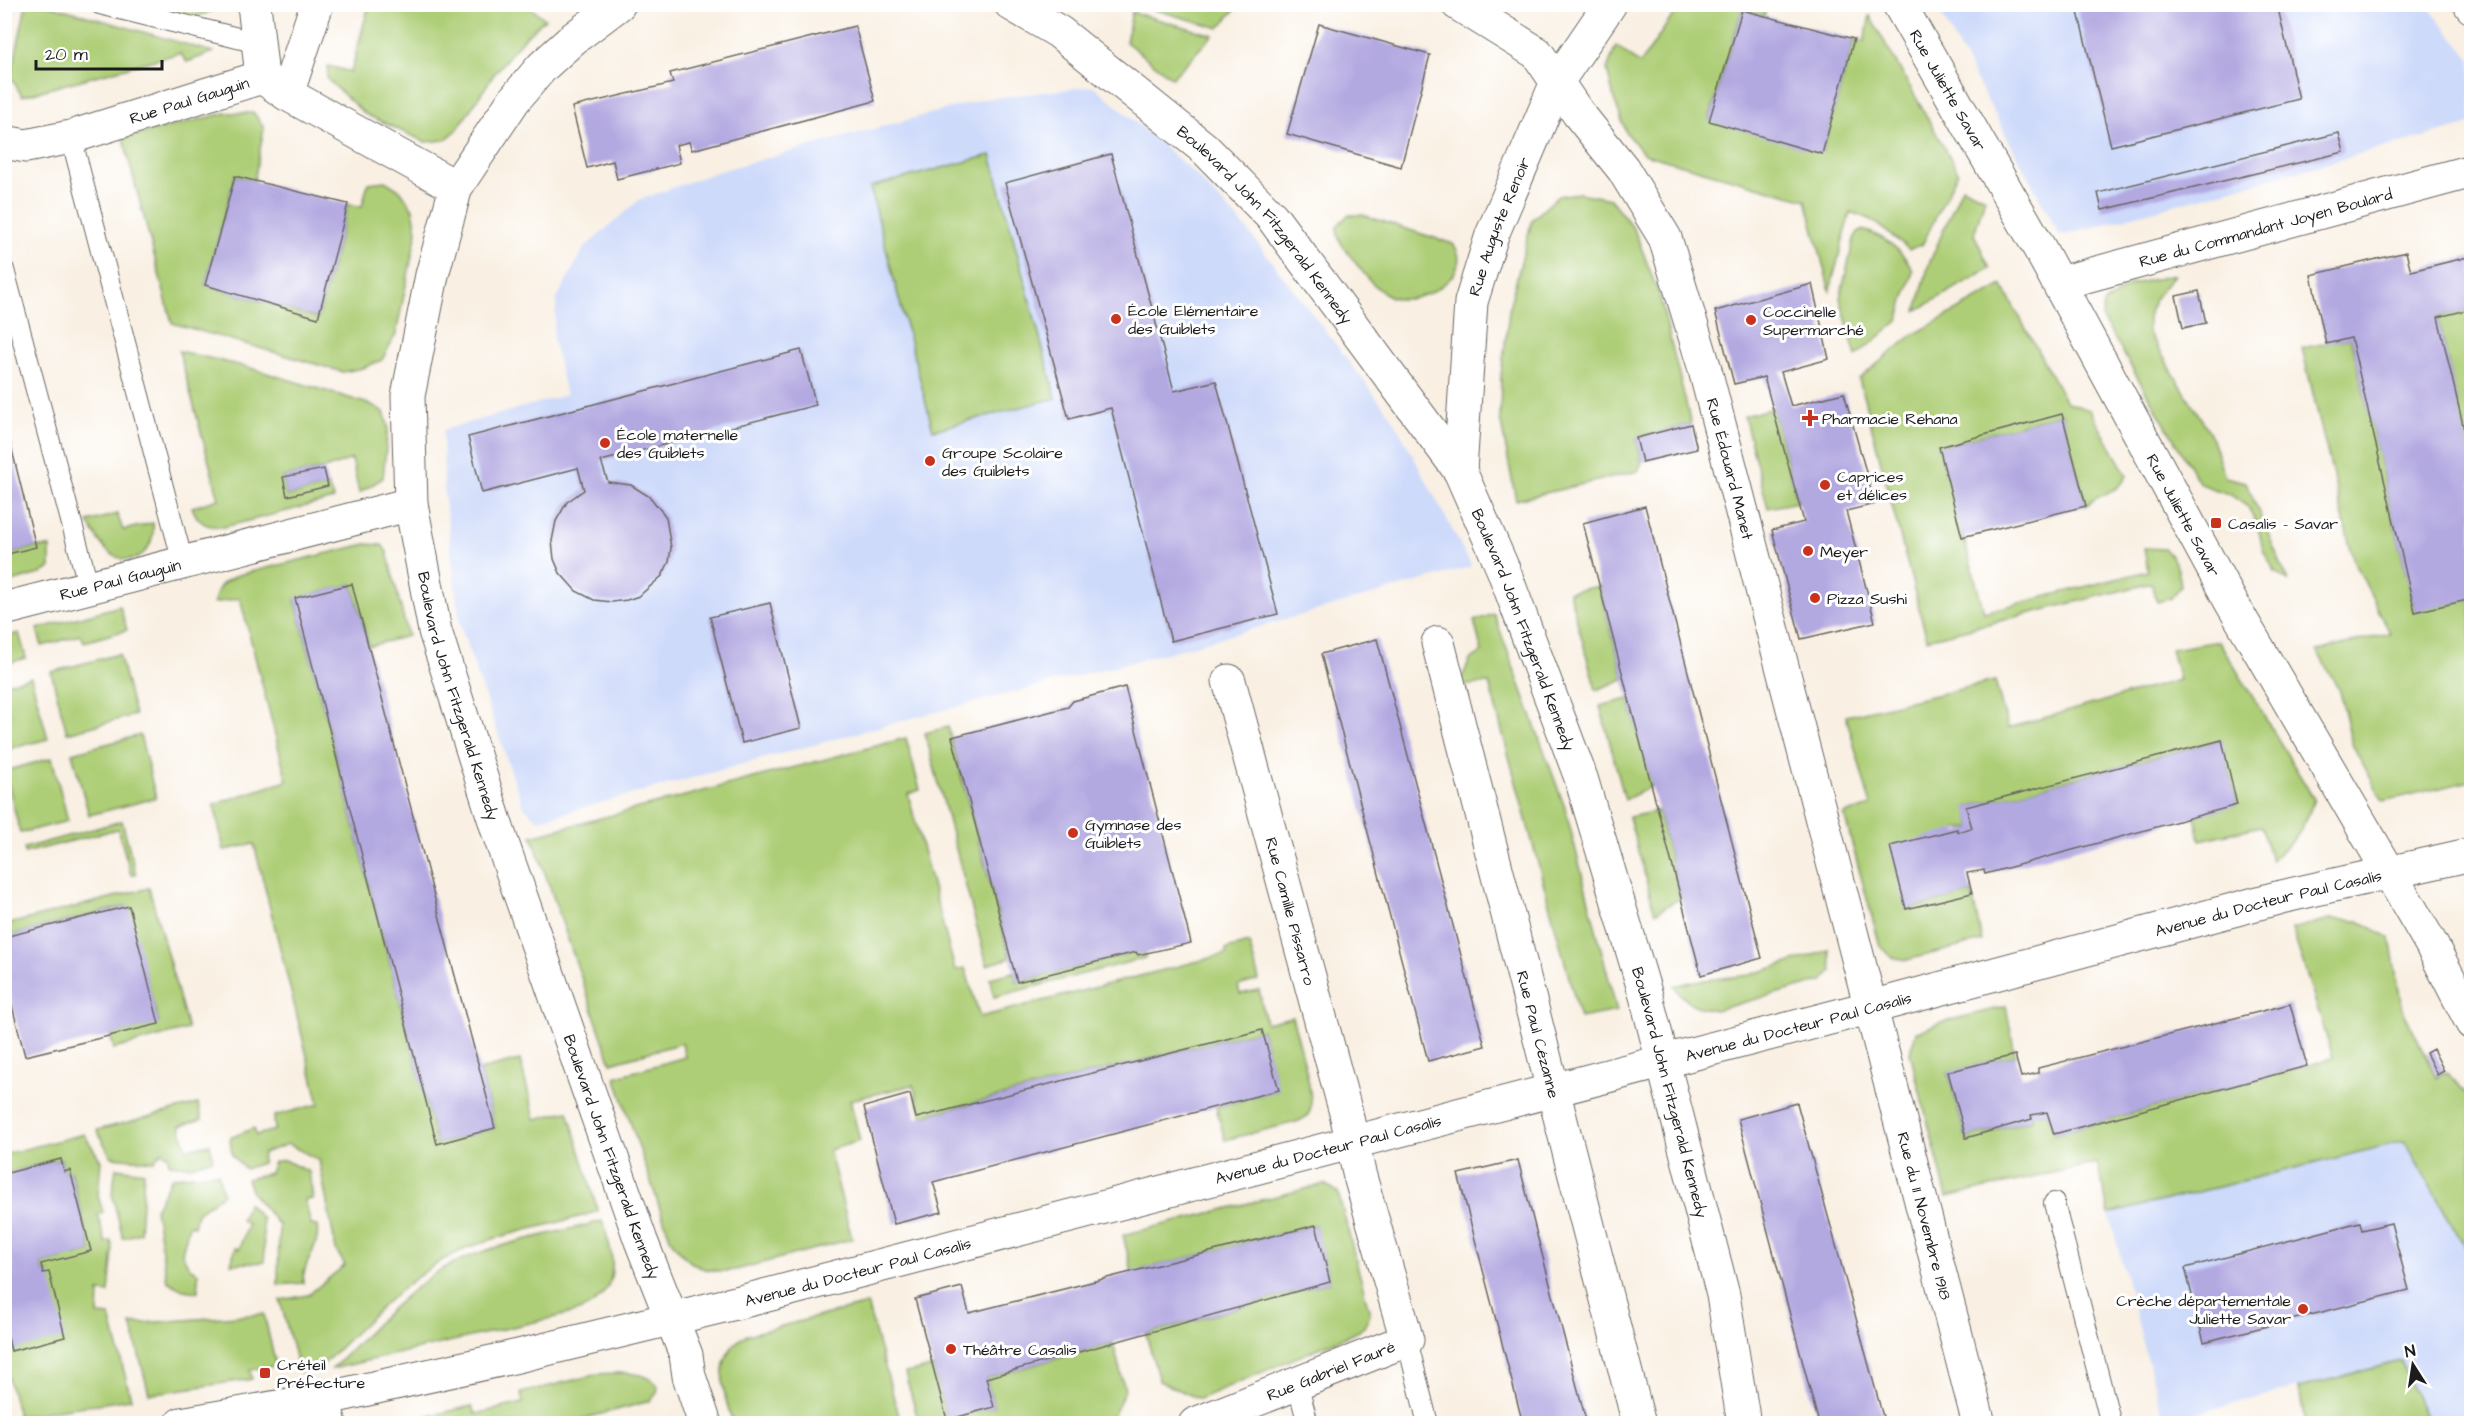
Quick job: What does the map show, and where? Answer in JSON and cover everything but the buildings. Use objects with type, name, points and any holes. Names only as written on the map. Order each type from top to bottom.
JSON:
[{"type":"street","points":[[254,4],[258,43],[275,86],[456,187]]},
{"type":"street","points":[[275,86],[317,4]]},
{"type":"street","name":"Boulevard John Fitzgerald Kennedy","points":[[619,4],[574,38],[542,67],[514,100],[456,187],[432,275],[408,396],[411,504],[435,631],[494,820],[641,1241],[686,1355],[689,1376],[705,1424]]},
{"type":"street","name":"Boulevard John Fitzgerald Kennedy","points":[[1011,4],[1059,32],[1204,148],[1272,217],[1460,471],[1503,568],[1581,778],[1646,996],[1723,1295],[1744,1424]]},
{"type":"street","name":"Rue Édouard Manet","points":[[1458,4],[1537,53],[1623,170],[1665,238],[1704,366],[1872,1007]]},
{"type":"street","name":"Rue Auguste Renoir","points":[[1460,471],[1471,302],[1492,235],[1557,82],[1610,4]]},
{"type":"street","name":"Rue Juliette Savar","points":[[1899,4],[2060,283],[2231,602],[2390,872],[2472,1023]]},
{"type":"street","name":"Rue Paul Gauguin","points":[[4,142],[26,146],[71,137],[275,86]]},
{"type":"street","name":"Rue du Commandant Joyen Boulard","points":[[2060,283],[2472,171]]},
{"type":"street","name":"Rue Paul Gauguin","points":[[4,609],[411,504]]},
{"type":"street","name":"Rue Paul Cézanne","points":[[1438,643],[1640,1424]]},
{"type":"street","name":"Rue Camille Pissarro","points":[[1228,681],[1353,1141]]},
{"type":"street","name":"Avenue du Docteur Paul Casalis","points":[[181,1424],[326,1411],[518,1356],[869,1270],[1353,1141],[1872,1007],[2281,897],[2472,854]]},
{"type":"street","name":"Rue du 11 Novembre 1918","points":[[1872,1007],[1979,1424]]},
{"type":"street","name":"Rue Gabriel Fauré","points":[[1195,1424],[1407,1340],[1359,1173],[1353,1141]]},
{"type":"lane","points":[[100,4],[258,43]]},
{"type":"lane","points":[[71,137],[183,563]]},
{"type":"lane","points":[[4,270],[89,588]]},
{"type":"lane","points":[[2054,1203],[2111,1424]]},
{"type":"lane","points":[[1407,1340],[1428,1424]]},
{"type":"lane","points":[[1298,1383],[1308,1424]]},
{"type":"shaded area","points":[[1936,5],[2427,5],[2471,60],[2471,124],[2060,236]]},
{"type":"shaded area","name":"Groupe Scolaire des Guiblets","points":[[1094,86],[1192,171],[1246,228],[1394,420],[1471,565],[1470,567],[1178,650],[905,720],[538,820],[523,806],[460,625],[444,492],[443,430],[566,395],[553,339],[557,298],[584,248],[639,200],[719,171],[984,99]]},
{"type":"shaded area","name":"Crèche départementale Juliette Savar","points":[[2404,1141],[2471,1257],[2471,1423],[2428,1423],[2400,1361],[2164,1422],[2109,1214]]},
{"type":"green space","points":[[1239,4],[1219,28],[1138,5]]},
{"type":"green space","points":[[26,5],[49,5],[213,52],[187,62],[180,53],[22,96],[11,77]]},
{"type":"green space","points":[[135,5],[219,5],[199,16],[189,17],[167,14]]},
{"type":"green space","points":[[369,5],[527,5],[545,19],[523,39],[495,73],[457,130],[445,140],[425,142],[365,114],[327,79],[328,66],[351,72]]},
{"type":"green space","points":[[1680,5],[1767,5],[1764,16],[1742,10],[1709,120],[1822,153],[1854,39],[1864,42],[1870,16],[1958,172],[1922,245],[1909,249],[1870,219],[1850,212],[1830,291],[1806,200],[1644,154],[1626,132],[1614,99],[1607,69],[1616,46],[1640,64]]},
{"type":"green space","points":[[1132,12],[1213,35],[1172,78],[1126,42]]},
{"type":"green space","points":[[226,113],[254,113],[264,128],[254,181],[235,176],[205,285],[318,318],[348,204],[362,207],[368,183],[385,181],[401,191],[413,209],[417,231],[396,334],[382,360],[363,368],[343,372],[172,323],[123,138]]},
{"type":"green space","points":[[991,155],[1056,398],[933,430],[870,187]]},
{"type":"green space","points":[[1962,187],[1985,198],[1974,234],[1990,268],[1916,311],[1929,264]]},
{"type":"green space","points":[[1579,193],[1610,199],[1634,229],[1660,297],[1691,424],[1636,438],[1642,462],[1638,471],[1516,500],[1500,418],[1501,375],[1510,304],[1532,220],[1558,196]]},
{"type":"green space","points":[[1348,215],[1363,215],[1453,244],[1458,255],[1457,266],[1442,286],[1429,293],[1416,298],[1392,297],[1376,287],[1340,241],[1337,226]]},
{"type":"green space","points":[[1862,230],[1892,245],[1913,271],[1898,321],[1856,356],[1840,298],[1854,239]]},
{"type":"green space","points":[[2174,275],[2151,308],[2148,332],[2210,433],[2225,477],[2246,482],[2288,581],[2275,572],[2263,550],[2259,531],[2249,508],[2231,495],[2200,484],[2102,317],[2104,304],[2129,285]]},
{"type":"green space","points":[[2002,285],[2066,402],[2090,410],[2127,476],[2118,487],[2086,506],[2062,414],[1939,447],[1984,612],[2148,571],[2144,548],[2165,549],[2176,566],[2181,586],[2171,598],[2157,602],[2152,583],[1927,639],[1859,379],[1911,336]]},
{"type":"green space","points":[[2471,309],[2471,464],[2438,317]]},
{"type":"green space","points":[[2351,338],[2415,611],[2471,599],[2471,781],[2383,801],[2352,744],[2340,691],[2317,651],[2390,633],[2353,559],[2302,348]]},
{"type":"green space","points":[[179,351],[247,367],[372,405],[384,412],[388,426],[383,478],[359,493],[352,459],[324,469],[283,477],[287,496],[328,486],[334,499],[224,527],[200,521],[192,507],[219,499]]},
{"type":"green space","points":[[1773,408],[1798,502],[1768,508],[1744,416]]},
{"type":"green space","points":[[117,514],[123,530],[153,523],[151,541],[147,549],[135,558],[128,560],[119,558],[106,550],[88,522]]},
{"type":"green space","points":[[366,544],[382,545],[387,552],[408,636],[369,646],[352,584],[295,599],[437,1144],[495,1128],[480,1070],[520,1060],[535,1119],[568,1111],[598,1211],[489,1240],[454,1254],[436,1264],[400,1291],[318,1369],[299,1372],[280,1300],[308,1295],[345,1265],[336,1250],[319,1160],[288,1144],[263,1153],[262,1163],[245,1169],[232,1155],[230,1138],[254,1128],[256,1135],[275,1130],[274,1116],[319,1104],[254,844],[224,850],[214,804],[287,781],[240,598],[214,603],[221,585],[238,575]]},
{"type":"green space","points":[[36,547],[50,547],[50,568],[42,573],[5,584],[5,555]]},
{"type":"green space","points":[[1599,586],[1624,679],[1596,690],[1569,592]]},
{"type":"green space","points":[[120,606],[127,630],[84,642],[81,635],[42,646],[37,629]]},
{"type":"green space","points":[[1494,614],[1565,808],[1617,1011],[1580,1018],[1489,683],[1458,686],[1470,660],[1482,652],[1474,621]]},
{"type":"green space","points":[[19,633],[26,658],[5,664],[5,637]]},
{"type":"green space","points":[[2219,641],[2314,799],[2298,833],[2279,854],[2271,860],[2261,826],[2200,840],[2195,816],[2237,804],[2221,740],[1967,807],[1972,828],[1957,829],[1906,909],[1972,893],[1982,941],[1907,960],[1891,957],[1880,946],[1844,814],[1871,806],[1846,716],[1995,681],[2008,728],[2179,680],[2171,649]]},
{"type":"green space","points":[[119,654],[135,715],[67,733],[51,672]]},
{"type":"green space","points":[[31,677],[48,739],[5,750],[5,684]]},
{"type":"green space","points":[[1629,699],[1652,786],[1625,800],[1600,706]]},
{"type":"green space","points":[[948,727],[1010,958],[987,965],[925,733]]},
{"type":"green space","points":[[140,735],[156,798],[89,815],[72,753]]},
{"type":"green space","points":[[906,738],[920,790],[908,794],[955,970],[965,968],[980,1017],[1226,954],[1226,949],[1249,943],[1259,980],[1238,986],[1240,994],[1259,990],[1266,1023],[1292,1017],[1308,1080],[1310,1111],[1308,1115],[1296,1122],[1225,1140],[1216,1107],[1278,1090],[1262,1030],[922,1116],[913,1085],[850,1100],[860,1141],[829,1150],[852,1239],[736,1270],[714,1271],[697,1266],[683,1255],[670,1238],[615,1077],[685,1057],[682,1043],[611,1063],[532,836]]},
{"type":"green space","points":[[52,758],[68,821],[20,833],[5,771]]},
{"type":"green space","points":[[1658,811],[1681,898],[1655,913],[1629,817]]},
{"type":"green space","points":[[122,821],[136,874],[131,875],[118,829],[25,853],[24,848]]},
{"type":"green space","points":[[149,888],[188,1029],[114,1049],[110,1035],[159,1023],[126,906],[5,937],[5,925]]},
{"type":"green space","points":[[2330,919],[2359,921],[2390,938],[2402,1008],[2436,1077],[2446,1072],[2471,1098],[2471,1257],[2404,1141],[2109,1214],[2097,1163],[1947,1197],[1910,1053],[1916,1032],[1940,1023],[2006,1006],[2015,1055],[1948,1073],[1966,1138],[2032,1120],[2031,1115],[2047,1112],[2054,1134],[2307,1066],[2333,1057],[2292,929]]},
{"type":"green space","points":[[1829,950],[1832,971],[1823,981],[1716,1010],[1692,1004],[1674,986],[1695,981],[1750,975]]},
{"type":"green space","points":[[1136,952],[1145,953],[1145,958],[994,997],[990,978],[1014,972],[1017,982]]},
{"type":"green space","points":[[198,1104],[202,1119],[180,1126],[186,1149],[210,1144],[213,1159],[191,1166],[169,1164],[168,1155],[161,1152],[154,1161],[111,1157],[97,1130]]},
{"type":"green space","points":[[84,1134],[101,1161],[98,1196],[103,1212],[98,1214],[105,1242],[111,1241],[113,1249],[109,1293],[99,1292],[98,1315],[110,1316],[131,1399],[18,1416],[5,1365],[5,1339],[8,1338],[11,1350],[49,1272],[43,1273],[41,1264],[91,1251],[71,1171],[64,1172],[61,1159],[5,1174],[5,1154]]},
{"type":"green space","points":[[284,1160],[309,1172],[313,1199],[305,1200],[311,1225],[317,1226],[318,1234],[305,1268],[303,1283],[278,1285],[279,1225],[252,1193],[247,1179],[270,1173],[274,1162]]},
{"type":"green space","points":[[116,1168],[144,1172],[140,1233],[123,1238],[112,1194]]},
{"type":"green space","points":[[218,1173],[223,1194],[197,1213],[194,1226],[189,1225],[182,1253],[189,1267],[198,1273],[198,1292],[183,1290],[167,1281],[155,1209],[172,1177]]},
{"type":"green space","points":[[1324,1184],[1338,1192],[1370,1314],[1366,1324],[1359,1331],[1199,1399],[1159,1381],[1146,1334],[1330,1282],[1315,1225],[1132,1272],[1123,1235]]},
{"type":"green space","points":[[248,1203],[262,1219],[265,1262],[231,1264],[235,1248],[239,1249],[248,1224],[241,1221]]},
{"type":"green space","points":[[602,1221],[611,1255],[611,1277],[608,1287],[601,1296],[587,1307],[556,1317],[332,1369],[406,1296],[433,1275],[451,1265],[515,1242]]},
{"type":"green space","points":[[867,1304],[901,1423],[733,1423],[723,1387],[723,1374],[728,1352],[736,1343],[747,1335]]},
{"type":"green space","points":[[264,1314],[276,1366],[250,1370],[252,1379],[149,1394],[131,1324]]},
{"type":"green space","points":[[1113,1343],[1125,1390],[1110,1423],[919,1423],[905,1373],[933,1367],[947,1419],[994,1407],[986,1378]]},
{"type":"green space","points":[[2400,1361],[2428,1423],[2305,1423],[2299,1388]]},
{"type":"green space","points":[[598,1374],[638,1374],[658,1386],[657,1393],[650,1401],[567,1423],[398,1423],[472,1406],[475,1414],[523,1403],[521,1393]]},
{"type":"place","name":"École Elémentaire des Guiblets","points":[[1116,319]]},
{"type":"place","name":"Coccinelle Supermarché","points":[[1751,320]]},
{"type":"place","name":"Pharmacie Rehana","points":[[1810,418]]},
{"type":"place","name":"École maternelle des Guiblets","points":[[605,443]]},
{"type":"place","name":"Groupe Scolaire des Guiblets","points":[[930,461]]},
{"type":"place","name":"Caprices et délices","points":[[1825,485]]},
{"type":"place","name":"Casalis - Savar","points":[[2216,523]]},
{"type":"place","name":"Meyer","points":[[1808,551]]},
{"type":"place","name":"Pizza Sushi","points":[[1815,598]]},
{"type":"place","name":"Gymnase des Guiblets","points":[[1073,833]]},
{"type":"place","name":"Crèche départementale Juliette Savar","points":[[2303,1309]]},
{"type":"place","name":"Théâtre Casalis","points":[[951,1349]]},
{"type":"place","name":"Créteil Préfecture","points":[[265,1373]]}]
